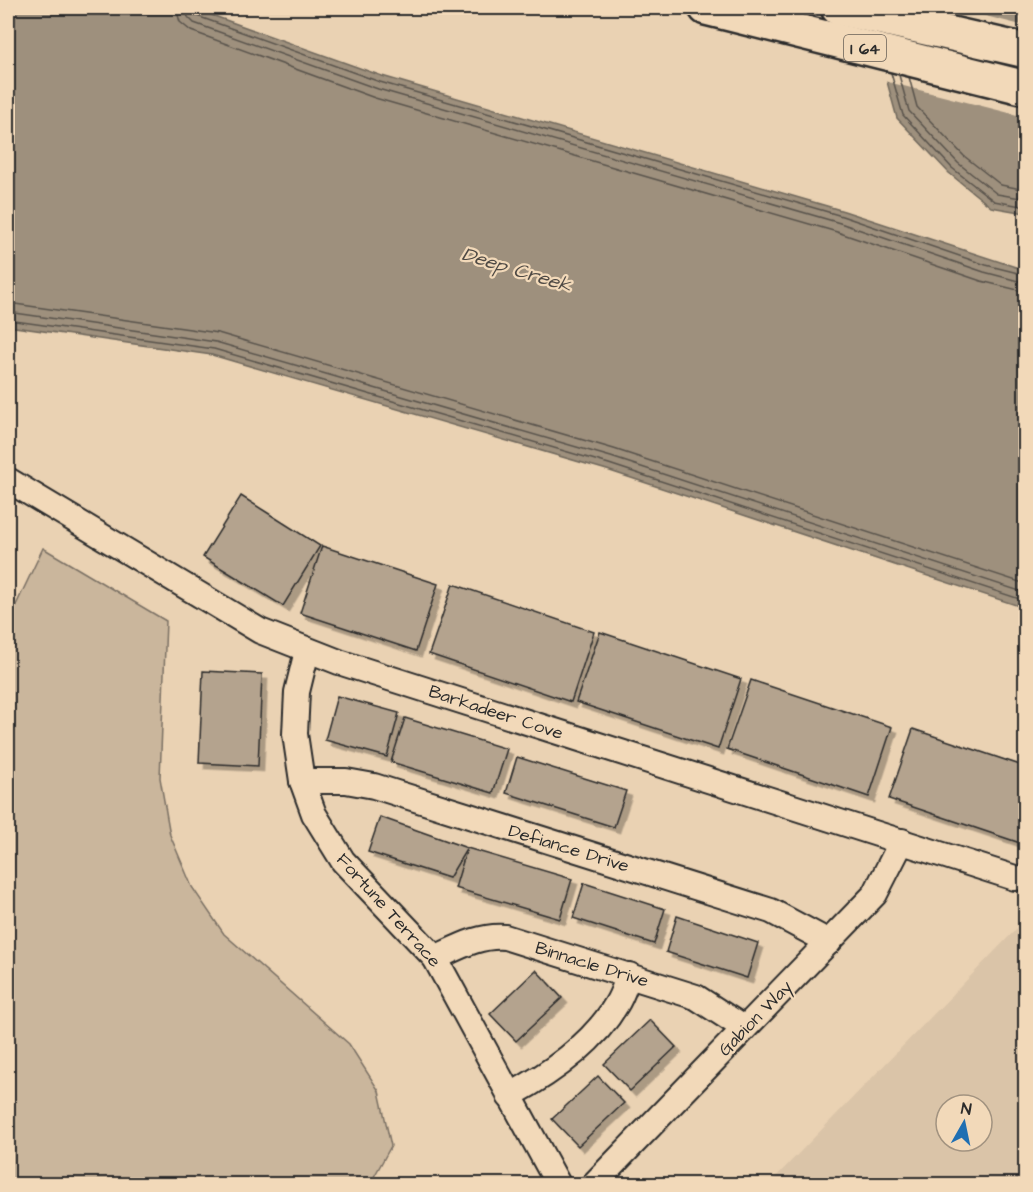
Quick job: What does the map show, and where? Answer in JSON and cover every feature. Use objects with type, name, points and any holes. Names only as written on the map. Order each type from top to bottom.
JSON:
[{"type":"highway","name":"I 64","points":[[706,8],[1026,88]]},
{"type":"highway","points":[[838,8],[1026,51]]},
{"type":"street","name":"Barkadeer Cove","points":[[8,480],[260,631],[307,651],[1015,878]]},
{"type":"street","name":"Fortune Terrace","points":[[307,651],[297,692],[295,714],[302,781],[314,814],[343,861],[435,958],[558,1185]]},
{"type":"street","name":"Defiance Drive","points":[[302,781],[346,781],[374,786],[771,911],[830,942]]},
{"type":"street","name":"Gabion Way","points":[[594,1185],[875,894],[902,841]]},
{"type":"street","name":"Binnacle Drive","points":[[435,958],[489,936],[506,937],[696,997],[744,1028]]},
{"type":"street","points":[[509,1096],[558,1067],[606,1019],[617,1005],[629,975]]},
{"type":"shaded area","points":[[43,548],[166,621],[160,778],[170,835],[192,887],[224,934],[349,1044],[379,1091],[391,1146],[370,1184],[8,1184],[8,622]]},
{"type":"shaded area","points":[[1025,920],[1025,1184],[769,1184]]},
{"type":"water","name":"Deep Creek","points":[[8,8],[192,8],[382,76],[844,211],[1025,270],[1025,608],[607,470],[212,355],[8,326]]},
{"type":"water","points":[[863,8],[1025,8],[1025,213],[991,207],[949,173],[897,118],[872,27]]},
{"type":"pier","points":[[860,8],[954,8],[1025,26],[1025,117],[884,81]]},
{"type":"building","points":[[241,496],[320,546],[283,606],[203,557]]},
{"type":"building","points":[[322,546],[438,584],[416,651],[300,613]]},
{"type":"building","points":[[453,584],[594,632],[571,702],[429,654]]},
{"type":"building","points":[[600,632],[741,679],[718,749],[576,702]]},
{"type":"building","points":[[203,671],[262,674],[258,766],[199,763]]},
{"type":"building","points":[[751,680],[892,727],[869,797],[727,749]]},
{"type":"building","points":[[337,696],[399,713],[387,757],[325,740]]},
{"type":"building","points":[[405,718],[507,749],[493,793],[391,762]]},
{"type":"building","points":[[913,729],[1026,767],[1026,845],[889,799]]},
{"type":"building","points":[[517,757],[626,791],[614,827],[506,793]]},
{"type":"building","points":[[380,817],[467,848],[449,878],[368,852]]},
{"type":"building","points":[[467,848],[572,879],[560,919],[455,888]]},
{"type":"building","points":[[584,883],[665,909],[654,944],[573,918]]},
{"type":"building","points":[[677,916],[758,943],[747,978],[666,952]]},
{"type":"building","points":[[536,970],[562,998],[516,1041],[490,1014]]},
{"type":"building","points":[[650,1020],[676,1047],[630,1091],[604,1064]]},
{"type":"building","points":[[598,1076],[624,1103],[578,1146],[552,1119]]}]
